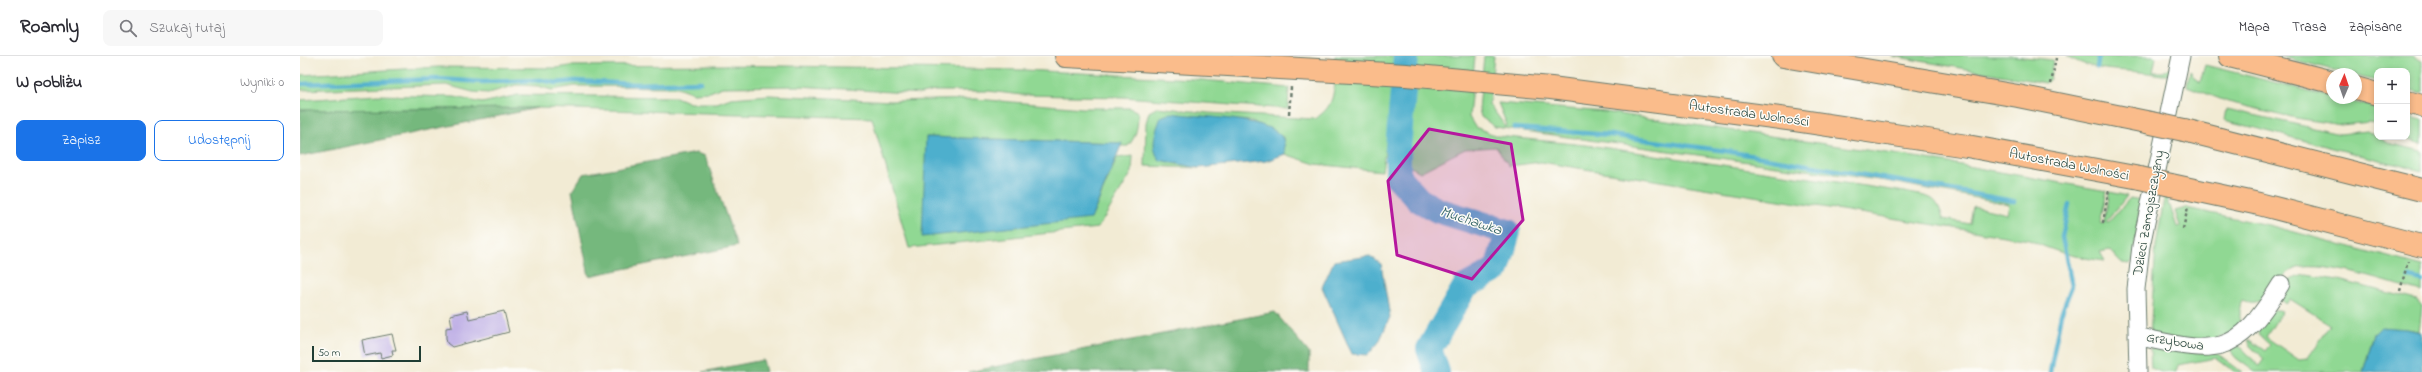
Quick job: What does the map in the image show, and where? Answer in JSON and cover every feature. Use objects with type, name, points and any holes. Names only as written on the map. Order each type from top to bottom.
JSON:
[{"type":"main road","name":"Autostrada Wolności","points":[[1066,56],[1293,68],[1491,82],[1795,120],[1981,148],[2140,178],[2274,207],[2417,244]]},
{"type":"main road","points":[[1783,56],[1994,91],[2151,123],[2422,190]]},
{"type":"main road","points":[[2230,56],[2326,80]]},
{"type":"main road","points":[[2362,90],[2374,93]]},
{"type":"main road","points":[[2410,103],[2422,106]]},
{"type":"street","name":"Dzieci Zamojszczyzny","points":[[2138,372],[2136,289],[2141,246],[2181,56]]},
{"type":"street","name":"Grzybowa","points":[[2137,336],[2190,348],[2200,349],[2222,345],[2236,339],[2254,323],[2281,284]]},
{"type":"path","points":[[2051,84],[2056,58]]},
{"type":"path","points":[[1289,114],[1293,68]]},
{"type":"path","points":[[2180,187],[2183,229]]},
{"type":"path","points":[[2103,223],[2109,189]]},
{"type":"path","points":[[2400,291],[2417,244]]},
{"type":"highlighted area","points":[[1429,129],[1511,144],[1523,220],[1472,279],[1397,255],[1388,181]]},
{"type":"green space","points":[[1335,56],[1395,56],[1388,131],[1382,171],[1315,164],[1285,154],[1283,137],[1252,121],[1210,118],[1171,163],[1199,168],[1145,166],[1146,123],[1149,112],[1158,107],[1208,113],[1314,119],[1328,107],[1332,100],[1334,92]]},
{"type":"green space","points":[[1416,56],[1475,56],[1469,117],[1475,127],[1497,136],[1594,146],[1905,192],[1930,198],[1937,205],[1943,219],[1970,224],[1973,206],[2007,214],[2009,204],[1886,181],[1495,127],[1481,117],[1479,109],[1484,56],[1494,56],[1489,104],[1506,127],[1507,125],[1498,103],[1605,112],[1921,158],[2107,191],[2100,223],[2103,224],[2110,192],[2127,196],[2106,222],[2108,223],[2130,198],[2141,200],[2133,260],[2130,264],[2121,263],[2109,250],[2100,252],[2105,261],[2075,256],[2029,240],[1541,162],[1509,166],[1496,147],[1465,149],[1420,172],[1409,166]]},
{"type":"green space","points":[[1892,56],[2014,56],[2053,60],[2050,79],[2046,83]]},
{"type":"green space","points":[[2066,56],[2152,56],[2156,57],[2153,72],[2163,72],[2172,66],[2170,75],[2162,75],[2094,67]]},
{"type":"green space","points":[[2279,56],[2413,56],[2422,61],[2422,93],[2410,90],[2410,68],[2374,68],[2374,80],[2362,77],[2362,68],[2326,68]]},
{"type":"green space","points":[[724,65],[1025,70],[1192,79],[1289,88],[1288,109],[1123,97],[1022,95],[988,91],[935,91],[921,94],[799,86],[722,87],[710,92],[693,93],[677,87],[575,86],[552,90],[538,86],[516,85],[489,93],[473,92],[446,85],[300,90],[300,75],[439,67],[557,68],[570,66]]},
{"type":"green space","points":[[2205,65],[2326,95],[2326,104],[2361,104],[2374,107],[2374,124],[2370,122],[2341,125],[2296,118],[2228,102],[2187,86],[2190,70],[2194,78],[2200,82]]},
{"type":"green space","points":[[378,95],[455,97],[482,103],[518,95],[676,97],[690,103],[717,103],[731,98],[769,95],[892,101],[976,99],[1083,108],[1130,108],[1138,112],[1138,117],[1135,135],[1128,146],[1121,146],[1121,143],[926,137],[1091,219],[1117,158],[1133,156],[1132,172],[1098,228],[909,248],[872,118],[538,108],[300,110],[300,100]]},
{"type":"green space","points":[[538,108],[504,115],[300,156],[300,110]]},
{"type":"green space","points":[[2226,109],[2340,134],[2367,131],[2374,135],[2374,140],[2383,140],[2388,143],[2422,151],[2422,171],[2224,120]]},
{"type":"green space","points":[[2410,117],[2422,120],[2422,144],[2410,140]]},
{"type":"green space","points":[[696,153],[705,156],[737,246],[589,276],[572,191],[583,174]]},
{"type":"green space","points":[[2165,193],[2168,194],[2168,205],[2170,206],[2177,227],[2180,226],[2175,211],[2186,208],[2268,225],[2422,266],[2422,292],[2342,270],[2310,267],[2298,268],[2290,271],[2267,296],[2260,301],[2252,302],[2242,300],[2238,325],[2216,339],[2194,341],[2150,335],[2156,246]]},
{"type":"green space","points":[[2307,275],[2338,280],[2417,300],[2422,306],[2419,331],[2407,329],[2374,333],[2363,372],[2255,372],[2236,358],[2231,352],[2231,347],[2236,345],[2242,348],[2259,366],[2264,359],[2250,346],[2248,339],[2265,351],[2270,345],[2259,335],[2257,327],[2270,311],[2282,311],[2266,337],[2299,360],[2307,359],[2331,325],[2290,299],[2286,304],[2278,297],[2293,279]]},
{"type":"green space","points":[[1275,312],[1309,353],[1309,372],[968,372]]},
{"type":"green space","points":[[2150,348],[2218,354],[2242,372],[2236,372],[2216,358],[2178,365],[2176,372],[2161,372],[2151,368]]},
{"type":"green space","points":[[763,360],[766,372],[702,372]]},
{"type":"water","points":[[1171,113],[1246,121],[1261,125],[1273,130],[1281,136],[1284,142],[1285,154],[1266,161],[1199,168],[1159,160],[1156,155],[1154,144],[1155,134],[1161,117]]},
{"type":"water","points":[[926,137],[1122,143],[1091,219],[922,237]]},
{"type":"water","points":[[1370,256],[1381,264],[1390,317],[1379,342],[1368,355],[1352,354],[1322,287],[1334,261]]},
{"type":"water","points":[[2381,327],[2422,332],[2422,372],[2363,372],[2374,334]]},
{"type":"building","points":[[467,311],[469,319],[504,311],[509,332],[452,347],[447,343],[446,338],[446,328],[452,327],[450,315]]},
{"type":"building","points":[[392,334],[396,350],[392,350],[393,355],[381,358],[380,353],[365,356],[362,340]]},
{"type":"waterway","name":"Muchawka","points":[[1406,56],[1398,149],[1398,177],[1419,200],[1437,210],[1508,232],[1497,269],[1465,287],[1429,349],[1437,372]]},
{"type":"waterway","points":[[2097,67],[2099,56]]},
{"type":"waterway","points":[[300,84],[438,79],[482,82],[541,80],[557,83],[575,81],[636,84],[701,82]]},
{"type":"waterway","points":[[1514,128],[1610,135],[1726,151],[2014,201]]},
{"type":"waterway","points":[[2050,372],[2061,314],[2072,286],[2062,237],[2069,204]]},
{"type":"waterway","points":[[2409,278],[2422,281]]}]
